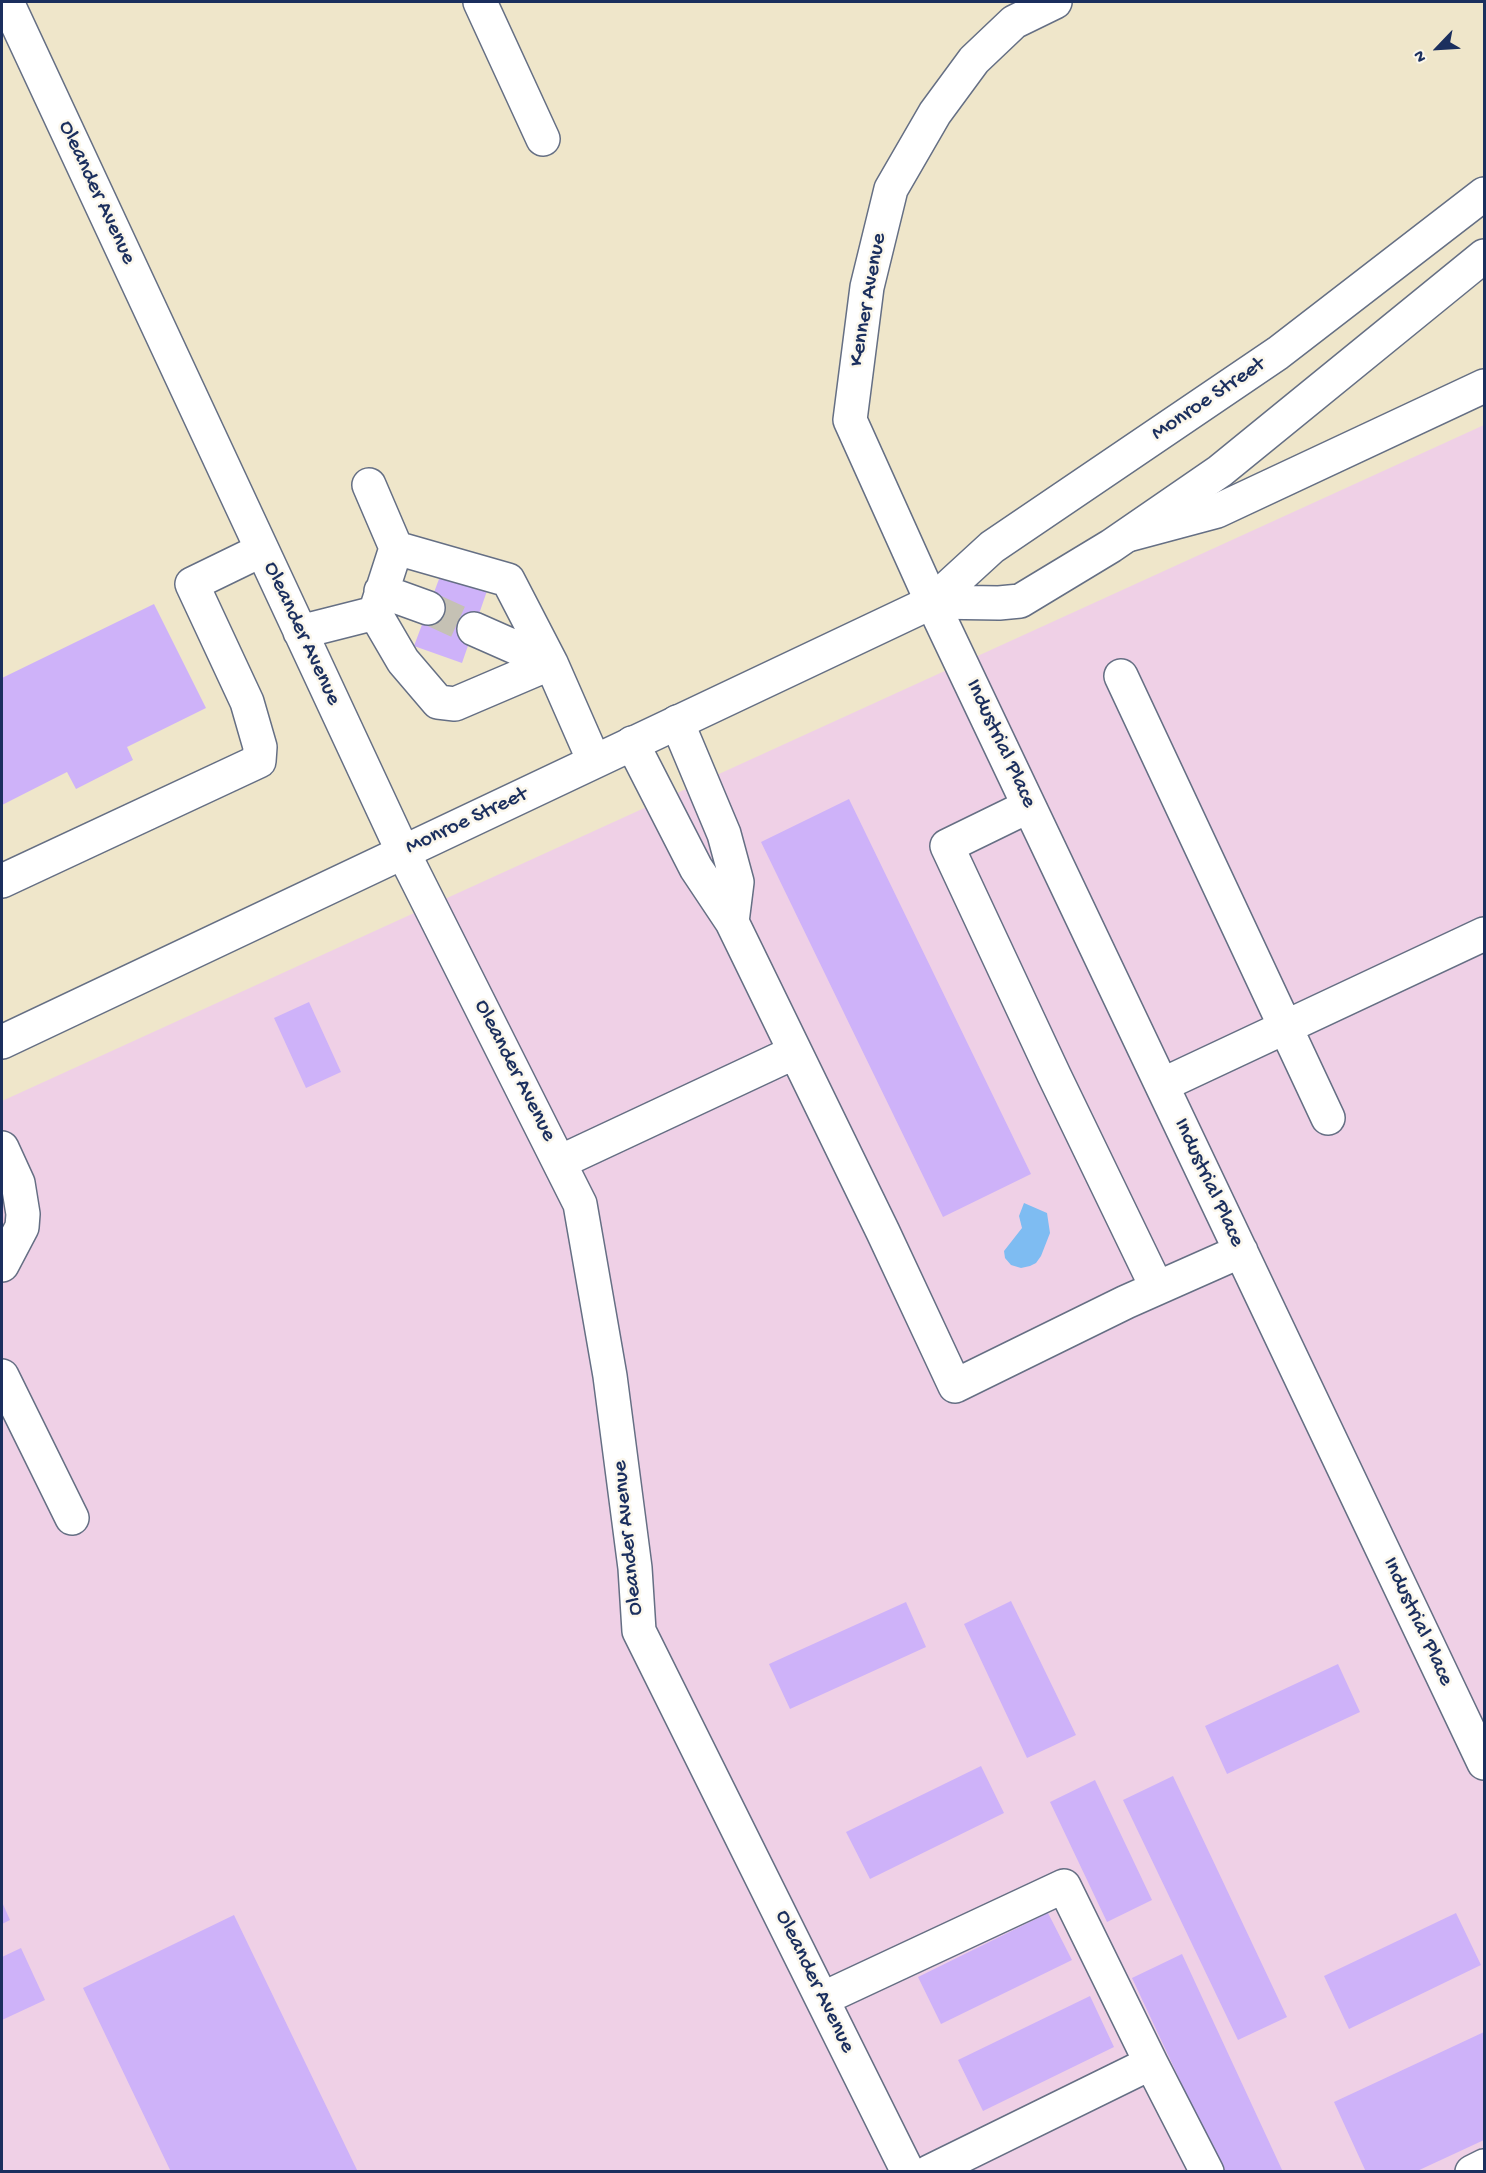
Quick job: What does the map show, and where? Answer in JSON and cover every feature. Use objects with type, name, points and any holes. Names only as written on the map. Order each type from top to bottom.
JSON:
[{"type":"street","name":"Oleander Avenue","points":[[7,2],[403,852],[580,1204],[608,1365],[635,1568],[639,1631],[908,2172]]},
{"type":"street","points":[[480,2],[543,139]]},
{"type":"street","name":"Kenner Avenue","points":[[932,602],[850,420],[867,287],[891,189],[934,113],[974,60],[1014,22],[1055,2]]},
{"type":"street","name":"Monroe Street","points":[[2,1042],[932,602],[992,547],[1278,353],[1485,194]]},
{"type":"street","name":"Monroe Street","points":[[932,602],[1020,601],[1127,536],[1220,471],[1485,256]]},
{"type":"street","points":[[1127,536],[1217,511],[1485,386]]},
{"type":"street","points":[[369,485],[396,548],[378,602],[403,660],[438,702],[455,704],[550,663]]},
{"type":"street","points":[[396,548],[508,580],[550,663],[594,762]]},
{"type":"street","points":[[2,881],[259,761],[260,747],[247,702],[192,584],[262,550]]},
{"type":"street","points":[[300,632],[378,602],[428,609]]},
{"type":"street","name":"Industrial Place","points":[[932,602],[1485,1763]]},
{"type":"street","points":[[474,629],[550,663]]},
{"type":"street","points":[[1121,676],[1328,1118]]},
{"type":"street","points":[[677,722],[724,834],[737,882],[732,922]]},
{"type":"street","points":[[632,743],[696,868],[732,922],[884,1232],[955,1386],[1157,1288],[1241,1251]]},
{"type":"street","points":[[1029,806],[947,846],[1157,1288]]},
{"type":"street","points":[[1162,1085],[1485,934]]},
{"type":"street","points":[[560,1161],[795,1052]]},
{"type":"street","points":[[2,1148],[18,1183],[23,1214],[22,1227],[2,1265]]},
{"type":"street","points":[[2,1376],[72,1518]]},
{"type":"street","points":[[822,1999],[1064,1886],[1207,2172]]},
{"type":"street","points":[[929,2172],[1151,2063]]},
{"type":"street","points":[[1472,2172],[1485,2166]]},
{"type":"shaded area","points":[[1484,425],[1484,2171],[2,2171],[2,1101]]},
{"type":"water","points":[[1024,1203],[1047,1213],[1050,1233],[1036,1263],[1021,1268],[1011,1265],[1005,1258],[1004,1251],[1022,1228],[1019,1216]]},
{"type":"building","points":[[442,571],[488,588],[462,663],[414,646]]},
{"type":"building","points":[[154,604],[206,708],[127,747],[133,760],[76,789],[67,772],[2,805],[2,678]]},
{"type":"building","points":[[849,799],[1031,1174],[943,1217],[761,842]]},
{"type":"building","points":[[309,1002],[341,1072],[306,1088],[274,1018]]},
{"type":"building","points":[[1011,1601],[1076,1735],[1027,1758],[964,1624]]},
{"type":"building","points":[[906,1602],[926,1647],[790,1709],[769,1664]]},
{"type":"building","points":[[1338,1664],[1360,1712],[1227,1774],[1205,1726]]},
{"type":"building","points":[[981,1766],[1004,1813],[870,1879],[846,1832]]},
{"type":"building","points":[[1173,1776],[1287,2017],[1238,2040],[1123,1800]]},
{"type":"building","points":[[1095,1780],[1152,1900],[1107,1922],[1050,1802]]},
{"type":"building","points":[[2,1902],[10,1920],[2,1924]]},
{"type":"building","points":[[1048,1913],[1072,1960],[941,2024],[918,1977]]},
{"type":"building","points":[[1456,1913],[1481,1965],[1349,2029],[1324,1976]]},
{"type":"building","points":[[234,1915],[358,2172],[171,2172],[83,1988]]},
{"type":"building","points":[[21,1948],[45,2000],[2,2020],[2,1957]]},
{"type":"building","points":[[1182,1954],[1283,2172],[1223,2172],[1132,1978]]},
{"type":"building","points":[[1090,1996],[1114,2047],[983,2111],[958,2060]]},
{"type":"building","points":[[1484,2032],[1484,2140],[1415,2172],[1366,2172],[1334,2102]]},
{"type":"tunnel","points":[[428,608],[474,629]]}]
